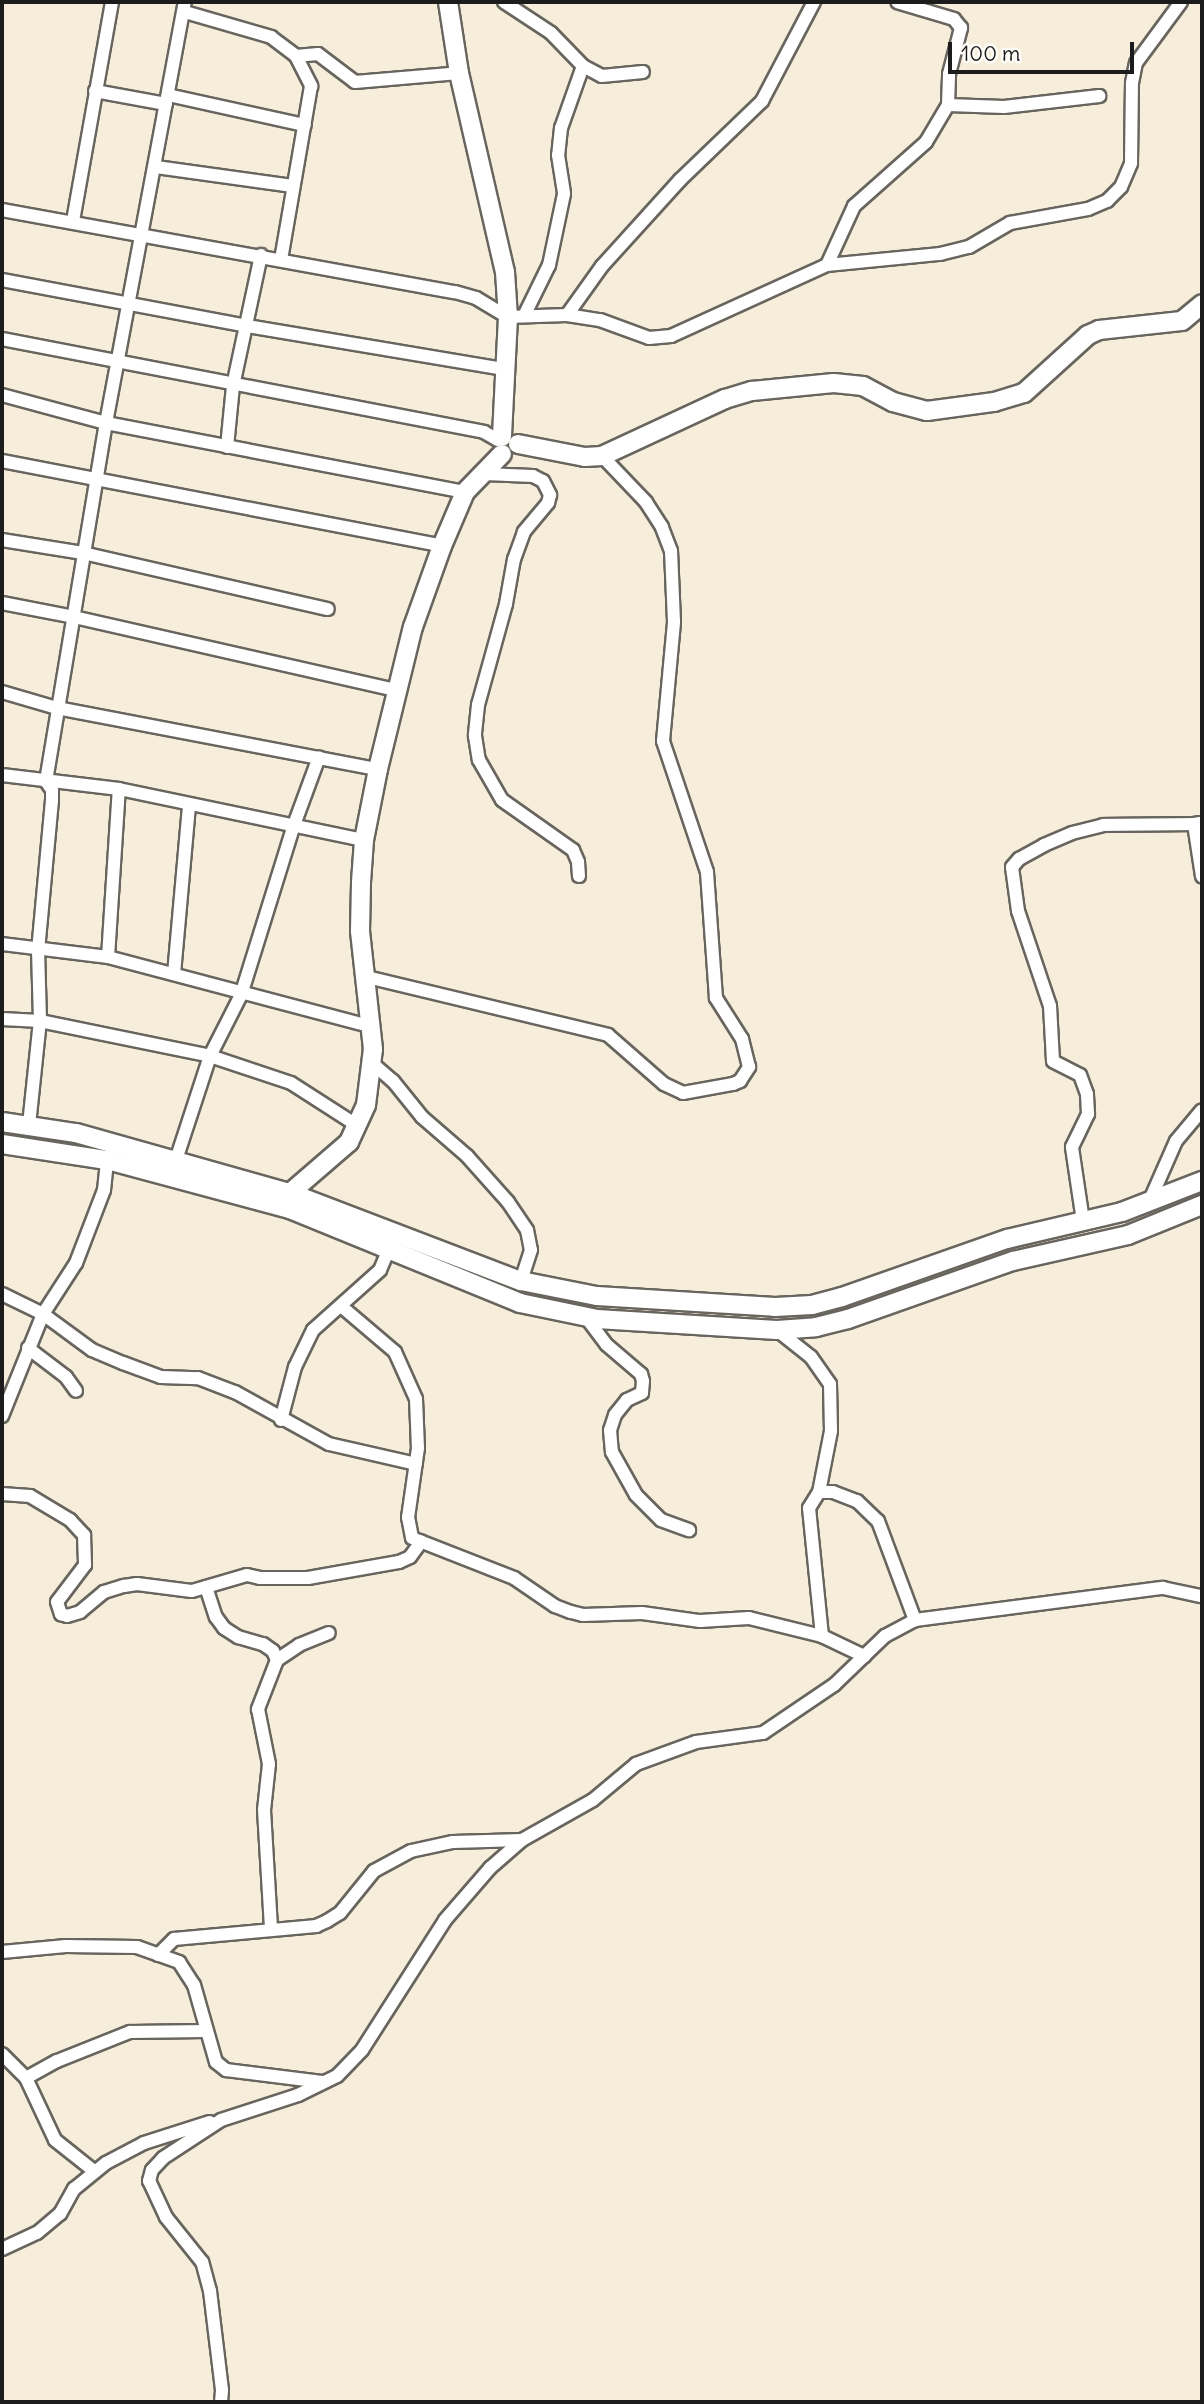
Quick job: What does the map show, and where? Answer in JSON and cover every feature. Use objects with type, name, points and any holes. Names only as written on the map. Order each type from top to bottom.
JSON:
[{"type":"street","points":[[73,221],[112,2]]},
{"type":"street","points":[[448,2],[459,72],[516,317]]},
{"type":"street","points":[[504,2],[551,33],[583,65],[602,76],[643,72]]},
{"type":"street","points":[[567,315],[603,267],[680,180],[762,101],[814,2]]},
{"type":"street","points":[[827,265],[854,206],[926,142],[948,105],[949,74],[961,28],[954,19],[897,2]]},
{"type":"street","points":[[2,210],[281,258],[476,298],[516,317],[567,315],[600,320],[649,338],[671,336],[827,265],[940,254],[969,247],[1010,223],[1088,209],[1107,201],[1121,187],[1131,163],[1132,83],[1136,64],[1181,2]]},
{"type":"street","points":[[29,1125],[40,1021],[38,951],[52,801],[52,790],[46,781],[83,554],[99,480],[106,424],[185,7],[271,37],[296,56],[311,86],[281,258]]},
{"type":"street","points":[[296,56],[318,54],[355,82],[459,72]]},
{"type":"street","points":[[290,1193],[349,1142],[366,1105],[372,1063],[367,977],[360,931],[364,840],[377,769],[395,690],[442,546],[466,492],[484,474],[505,444],[504,369],[516,317],[550,265],[564,194],[558,155],[561,128],[583,65]]},
{"type":"street","points":[[95,91],[167,99],[305,125]]},
{"type":"street","points":[[948,105],[1004,107],[1100,96]]},
{"type":"street","points":[[156,167],[293,186]]},
{"type":"street","points":[[227,447],[233,386],[261,255]]},
{"type":"street","points":[[2,280],[247,326],[504,369]]},
{"type":"street","points":[[2,339],[233,386],[484,432],[505,444],[585,457],[602,456],[725,399],[752,391],[834,383],[863,386],[893,402],[927,411],[994,402],[1024,393],[1087,335],[1099,330],[1182,321],[1202,304]]},
{"type":"street","points":[[2,396],[106,424],[466,492]]},
{"type":"street","points":[[367,977],[608,1035],[664,1084],[682,1093],[733,1084],[740,1081],[749,1067],[742,1039],[716,998],[707,872],[663,741],[674,622],[671,551],[662,527],[646,502],[602,456]]},
{"type":"street","points":[[2,461],[442,546]]},
{"type":"street","points":[[484,474],[533,476],[542,481],[550,495],[548,503],[524,532],[514,559],[506,604],[478,705],[475,736],[479,760],[502,800],[573,850],[578,862],[579,876]]},
{"type":"street","points":[[2,540],[83,554],[328,609]]},
{"type":"street","points":[[2,603],[395,690]]},
{"type":"street","points":[[2,692],[57,708],[377,769]]},
{"type":"street","points":[[175,1163],[210,1056],[241,995],[294,825],[320,757]]},
{"type":"street","points":[[2,775],[119,789],[364,840]]},
{"type":"street","points":[[108,957],[119,789]]},
{"type":"street","points":[[174,974],[189,805]]},
{"type":"street","points":[[1083,1221],[1072,1147],[1088,1114],[1087,1094],[1080,1075],[1053,1061],[1049,1006],[1018,911],[1012,867],[1019,859],[1053,841],[1104,825],[1198,823],[1202,876]]},
{"type":"street","points":[[2,944],[38,951],[108,957],[241,995],[369,1026]]},
{"type":"street","points":[[2,1018],[40,1021],[210,1056],[291,1083],[358,1126]]},
{"type":"street","points":[[372,1063],[393,1081],[422,1117],[485,1175],[521,1221],[527,1230],[531,1250],[521,1281]]},
{"type":"street","points":[[1150,1200],[1176,1141],[1202,1110]]},
{"type":"street","points":[[2,1122],[76,1133],[175,1163],[290,1193],[467,1282],[520,1303],[585,1316],[776,1330],[816,1327],[848,1319],[1013,1261],[1128,1235],[1202,1206]]},
{"type":"street","points":[[2,1144],[107,1160],[290,1209],[521,1281],[597,1296],[775,1307],[812,1305],[842,1297],[1007,1238],[1122,1212],[1202,1181]]},
{"type":"street","points":[[2,1416],[43,1314],[76,1263],[104,1190],[107,1160]]},
{"type":"street","points":[[281,1420],[303,1346],[323,1319],[380,1270],[392,1242]]},
{"type":"street","points":[[944,1261],[953,1282]]},
{"type":"street","points":[[467,1282],[472,1265]]},
{"type":"street","points":[[2,1294],[43,1314],[92,1350],[161,1377],[198,1378],[235,1392],[281,1420],[329,1444],[415,1464]]},
{"type":"street","points":[[341,1306],[395,1352],[416,1398],[419,1419],[408,1517],[412,1538],[514,1578],[555,1606],[571,1612],[583,1615],[642,1613],[700,1621],[749,1618],[822,1636],[863,1656]]},
{"type":"street","points":[[585,1316],[607,1345],[641,1374],[643,1381],[642,1393],[627,1401],[615,1415],[610,1430],[612,1452],[636,1495],[661,1520],[689,1530]]},
{"type":"street","points":[[776,1330],[811,1357],[830,1384],[831,1431],[819,1492],[810,1503],[809,1519],[816,1553],[822,1636]]},
{"type":"street","points":[[28,1348],[66,1377],[76,1391]]},
{"type":"street","points":[[819,1492],[833,1492],[857,1501],[878,1521],[915,1620]]},
{"type":"street","points":[[2,1494],[30,1496],[70,1520],[84,1535],[85,1565],[57,1602],[61,1614],[74,1615],[104,1592],[137,1584],[192,1591],[247,1575],[260,1578],[308,1578],[382,1566],[410,1557],[421,1542]]},
{"type":"street","points":[[206,1587],[216,1617],[224,1628],[238,1637],[263,1644],[273,1651],[277,1660]]},
{"type":"street","points":[[2,2249],[37,2233],[60,2214],[74,2189],[94,2171],[144,2143],[299,2095],[337,2077],[362,2050],[445,1920],[490,1868],[522,1840],[593,1800],[636,1764],[696,1741],[763,1733],[834,1685],[886,1636],[915,1620],[1163,1588],[1202,1596]]},
{"type":"street","points":[[271,1928],[264,1810],[269,1764],[258,1709],[277,1660],[299,1644],[329,1633]]},
{"type":"street","points":[[158,1955],[174,1939],[271,1928],[316,1926],[340,1913],[374,1871],[411,1851],[453,1842],[522,1840]]},
{"type":"street","points":[[2,1952],[78,1946],[138,1947],[179,1962],[194,1986],[216,2062],[226,2070],[322,2082]]},
{"type":"street","points":[[26,2078],[57,2061],[130,2032],[206,2031]]},
{"type":"street","points":[[2,2054],[26,2078],[55,2140],[94,2171]]},
{"type":"street","points":[[220,2120],[163,2158],[152,2170],[149,2181],[166,2217],[202,2262],[210,2291],[222,2390],[220,2402]]}]
